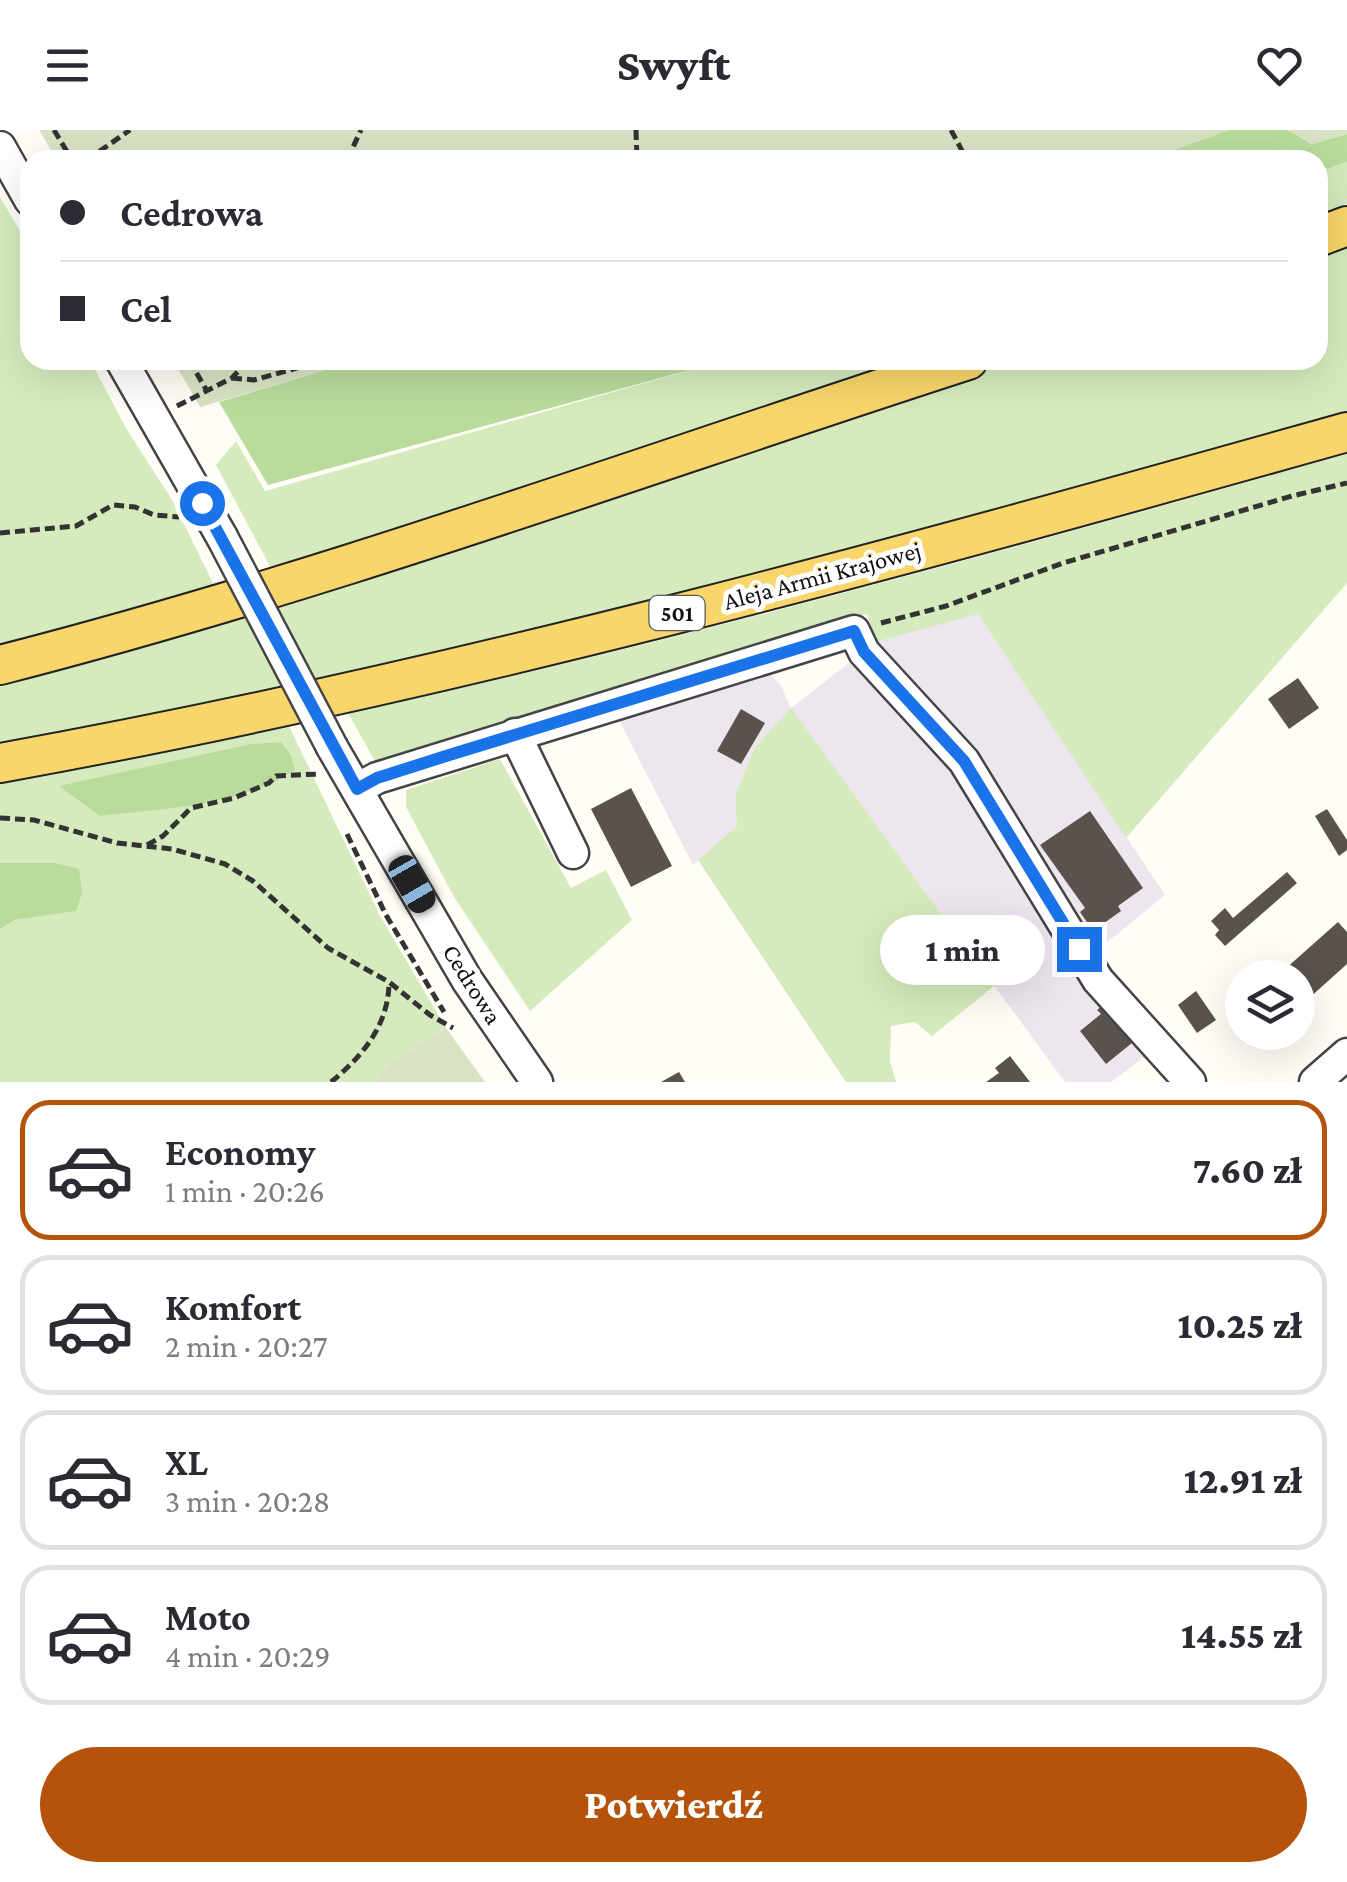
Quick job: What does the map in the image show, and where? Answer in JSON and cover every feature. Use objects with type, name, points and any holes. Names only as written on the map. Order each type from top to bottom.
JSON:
[{"type":"main road","points":[[0,665],[205,610],[346,566],[938,370]]},
{"type":"main road","name":"Aleja Armii Krajowej","points":[[0,763],[198,724],[589,636],[1347,432]]},
{"type":"street","points":[[0,147],[20,182]]},
{"type":"street","name":"Cedrowa","points":[[126,370],[222,537],[326,761],[357,789],[468,980],[537,1082]]},
{"type":"street","points":[[357,789],[377,778],[515,734],[854,631],[864,652],[964,761],[1098,980],[1190,1082]]},
{"type":"street","points":[[515,734],[573,853]]},
{"type":"street","points":[[1315,1082],[1347,1054]]},
{"type":"path","points":[[101,150],[130,130]]},
{"type":"path","points":[[195,370],[207,391]]},
{"type":"path","points":[[177,406],[232,378],[239,370]]},
{"type":"path","points":[[232,378],[254,380],[290,370]]},
{"type":"path","points":[[854,631],[946,606],[1064,564],[1347,483]]},
{"type":"path","points":[[0,533],[76,526],[113,504],[154,515],[185,516]]},
{"type":"path","points":[[144,846],[163,836],[191,808],[234,798],[276,776],[326,761]]},
{"type":"path","points":[[0,818],[34,820],[117,844],[200,855],[225,864],[253,881],[328,948],[389,982],[453,1028]]},
{"type":"path","points":[[341,820],[386,915],[444,1012]]},
{"type":"path","points":[[330,1082],[366,1047],[380,1027],[389,1004],[389,982]]},
{"type":"shaded area","points":[[978,613],[1165,895],[1095,952],[1167,1040],[1111,1082],[1065,1082],[791,709],[755,747],[735,796],[737,826],[693,865],[619,720],[770,674],[780,684],[791,708],[876,642]]},
{"type":"green space","points":[[39,130],[1228,130],[1174,150],[51,150]]},
{"type":"green space","points":[[1228,130],[1288,130],[1312,144],[1347,134],[1347,162],[1328,169],[1328,150],[1174,150]]},
{"type":"green space","points":[[1288,130],[1347,130],[1347,134],[1312,144]]},
{"type":"green space","points":[[1347,162],[1347,204],[1328,211],[1328,169]]},
{"type":"green space","points":[[0,197],[20,231],[20,370],[95,370],[127,430],[171,498],[215,587],[0,644]]},
{"type":"green space","points":[[1347,241],[1347,417],[729,584],[269,691],[0,743],[0,683],[659,479],[988,370],[1328,370],[1328,248]]},
{"type":"green space","points":[[179,370],[325,370],[200,407]]},
{"type":"green space","points":[[326,370],[689,370],[268,485],[219,402]]},
{"type":"green space","points":[[691,370],[876,370],[272,570],[216,465],[236,441],[265,491]]},
{"type":"green space","points":[[1347,454],[1347,583],[1126,838],[978,614],[876,642],[867,614],[379,768],[348,713],[725,624]]},
{"type":"green space","points":[[791,708],[994,986],[932,1036],[915,1022],[891,1026],[890,1061],[896,1082],[846,1082],[698,860],[737,826],[735,796],[755,747]]},
{"type":"green space","points":[[287,722],[380,916],[446,1028],[387,1066],[374,1082],[0,1082],[0,929],[15,920],[75,911],[55,863],[0,863],[0,784]],"holes":[[[281,742],[61,786],[250,744]]]},
{"type":"green space","points":[[281,742],[295,770],[249,792],[200,804],[100,816],[59,786],[250,744]]},
{"type":"green space","points":[[500,759],[571,888],[606,870],[632,920],[530,1011],[454,897],[406,807],[406,790]]},
{"type":"green space","points":[[0,863],[55,863],[79,869],[82,893],[76,911],[15,920],[0,929]]},
{"type":"green space","points":[[446,1028],[485,1082],[374,1082],[387,1066]]},
{"type":"building","points":[[1298,678],[1319,708],[1289,729],[1268,699]]},
{"type":"building","points":[[741,709],[765,723],[741,764],[717,751]]},
{"type":"building","points":[[631,788],[672,866],[631,887],[591,809]]},
{"type":"building","points":[[1327,809],[1347,840],[1347,850],[1339,856],[1315,816]]},
{"type":"building","points":[[1090,811],[1143,888],[1118,906],[1121,911],[1093,931],[1080,912],[1085,908],[1040,845]]},
{"type":"building","points":[[1287,872],[1297,883],[1225,946],[1215,935],[1219,930],[1211,921],[1225,908],[1233,918]]},
{"type":"building","points":[[1338,922],[1347,932],[1347,964],[1315,993],[1315,960],[1295,960]]},
{"type":"building","points":[[1196,991],[1216,1020],[1197,1033],[1178,1005]]},
{"type":"building","points":[[1102,1006],[1132,1043],[1106,1064],[1080,1031],[1101,1014],[1097,1010]]},
{"type":"building","points":[[1010,1056],[1030,1082],[986,1082],[999,1073],[995,1068]]},
{"type":"building","points":[[679,1072],[685,1082],[661,1082]]},
{"type":"route","points":[[202,503],[357,789],[377,778],[515,734],[854,631],[864,652],[964,761],[1079,949]]}]
